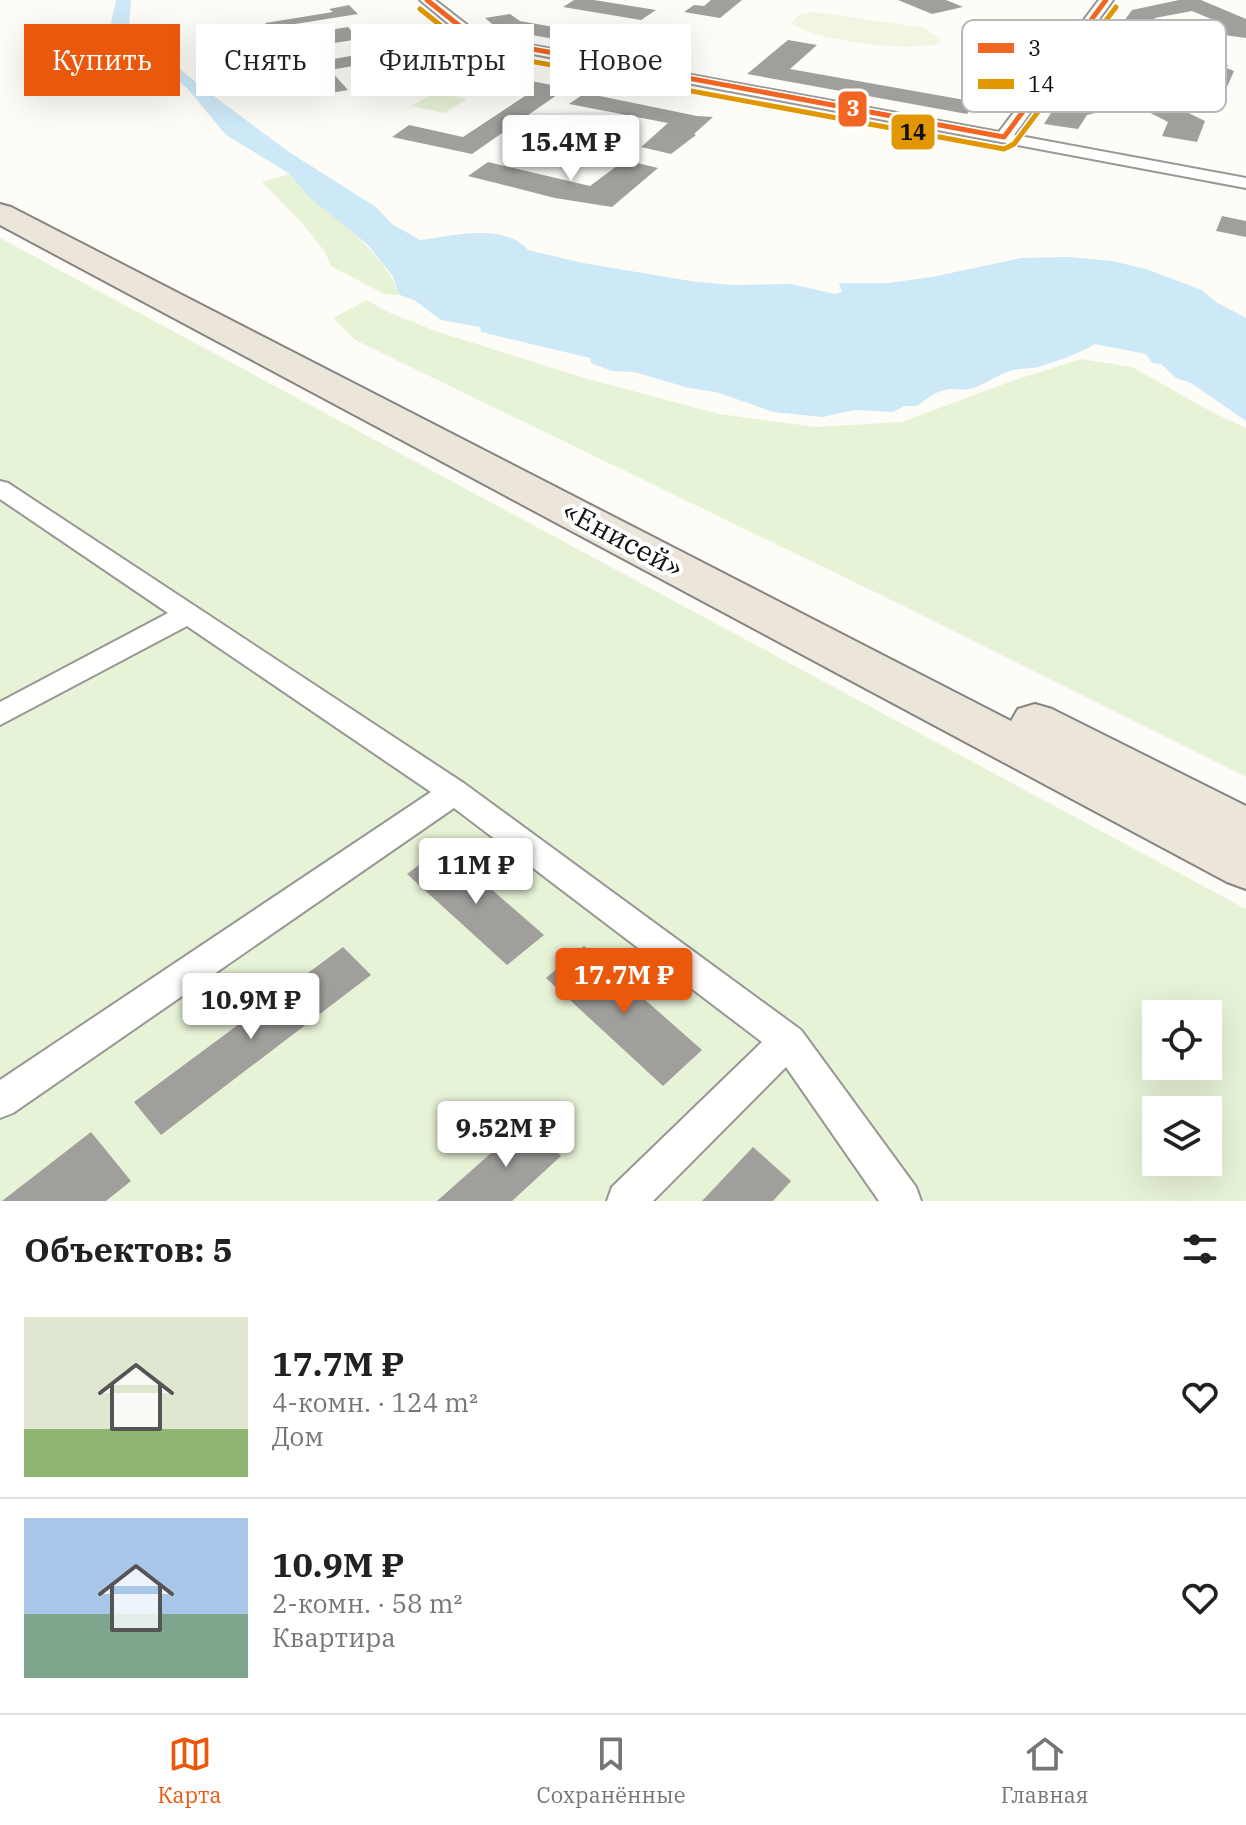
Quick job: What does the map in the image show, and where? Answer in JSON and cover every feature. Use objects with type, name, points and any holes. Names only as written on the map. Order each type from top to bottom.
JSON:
[{"type":"highway","name":"«Енисей»","points":[[0,191],[1246,830]]},
{"type":"highway","name":"«Енисей»","points":[[0,213],[1246,867]]},
{"type":"street","points":[[427,0],[466,31],[508,45],[1246,183]]},
{"type":"street","points":[[1091,20],[1106,0]]},
{"type":"street","points":[[1004,137],[1023,112]]},
{"type":"street","points":[[0,488],[454,792],[788,1041],[902,1201]]},
{"type":"street","points":[[0,715],[186,615]]},
{"type":"street","points":[[0,1101],[454,792]]},
{"type":"street","points":[[626,1201],[788,1041]]},
{"type":"green space","points":[[815,12],[924,28],[940,39],[940,43],[907,47],[864,44],[822,36],[791,24],[800,14]]},
{"type":"green space","points":[[429,96],[467,99],[445,113],[411,106]]},
{"type":"green space","points":[[290,174],[379,259],[400,295],[384,294],[331,266],[325,252],[302,223],[262,182]]},
{"type":"green space","points":[[0,238],[1246,909],[1246,1201],[0,1201]]},
{"type":"green space","points":[[367,300],[435,331],[588,379],[719,414],[816,427],[902,422],[1081,359],[1132,367],[1246,428],[1246,777],[883,596],[355,340],[333,318]]},
{"type":"water","points":[[116,0],[131,0],[129,24],[111,23]]},
{"type":"water","points":[[180,69],[196,82],[196,96],[214,96],[289,152],[376,207],[392,224],[420,240],[492,233],[518,241],[528,250],[583,263],[690,281],[731,285],[791,284],[835,294],[842,292],[839,283],[888,283],[932,277],[1021,258],[1069,257],[1112,261],[1146,269],[1202,290],[1216,302],[1246,318],[1246,421],[1191,383],[1176,378],[1161,364],[1152,363],[1146,354],[1095,344],[1038,367],[1016,369],[974,388],[940,391],[917,406],[905,406],[893,412],[854,410],[823,417],[773,412],[716,392],[689,388],[634,372],[612,371],[591,363],[590,358],[481,332],[480,327],[441,320],[414,300],[400,295],[392,275],[368,245],[309,197],[290,174],[226,135],[180,82]]},
{"type":"building","points":[[574,0],[594,0],[656,10],[641,20],[563,7]]},
{"type":"building","points":[[711,0],[742,0],[720,18],[684,12],[694,5],[704,6]]},
{"type":"building","points":[[898,0],[946,0],[963,7],[932,14]]},
{"type":"building","points":[[1179,0],[1201,0],[1246,19],[1246,38],[1226,35],[1226,20],[1213,20],[1192,11],[1154,20],[1125,20],[1132,10]]},
{"type":"building","points":[[349,5],[358,14],[295,24],[265,23],[333,12],[329,9]]},
{"type":"building","points":[[510,14],[520,21],[550,26],[550,38],[534,35],[534,24],[492,24],[485,18]]},
{"type":"building","points":[[348,27],[351,40],[335,43],[335,29]]},
{"type":"building","points":[[788,40],[817,45],[790,69],[962,100],[962,112],[968,112],[967,114],[747,74]]},
{"type":"building","points":[[351,56],[351,66],[335,69],[335,59]]},
{"type":"building","points":[[1226,68],[1234,71],[1226,87]]},
{"type":"building","points":[[335,76],[348,90],[335,92]]},
{"type":"building","points":[[534,82],[550,85],[550,96],[555,96],[472,154],[392,137],[409,125],[463,137],[525,96],[534,96]]},
{"type":"building","points":[[581,96],[600,96],[713,117],[671,154],[641,147],[668,123],[569,104]]},
{"type":"building","points":[[1052,112],[1100,112],[1087,115],[1078,129],[1044,124]]},
{"type":"building","points":[[1149,112],[1186,112],[1205,121],[1197,142],[1162,136],[1168,122]]},
{"type":"building","points":[[541,135],[559,139],[550,146],[532,142]]},
{"type":"building","points":[[625,160],[658,168],[612,207],[555,198],[468,176],[488,162],[590,186]]},
{"type":"building","points":[[1222,216],[1246,221],[1246,237],[1216,231]]},
{"type":"building","points":[[443,847],[544,935],[507,965],[407,874]]},
{"type":"building","points":[[584,946],[702,1050],[663,1086],[546,978]]},
{"type":"building","points":[[343,947],[371,975],[161,1135],[134,1102]]},
{"type":"building","points":[[526,1122],[561,1156],[512,1201],[437,1201]]},
{"type":"building","points":[[91,1132],[131,1181],[106,1201],[2,1201]]},
{"type":"building","points":[[753,1147],[791,1181],[773,1201],[702,1201]]},
{"type":"transit line","name":"3","points":[[427,0],[466,31],[500,43],[1004,137],[1023,112]]},
{"type":"transit line","name":"3","points":[[1091,20],[1106,0]]},
{"type":"transit line","name":"14","points":[[1106,20],[1116,7]]},
{"type":"transit line","name":"14","points":[[420,9],[460,41],[497,55],[1004,149],[1014,144],[1038,112]]}]
